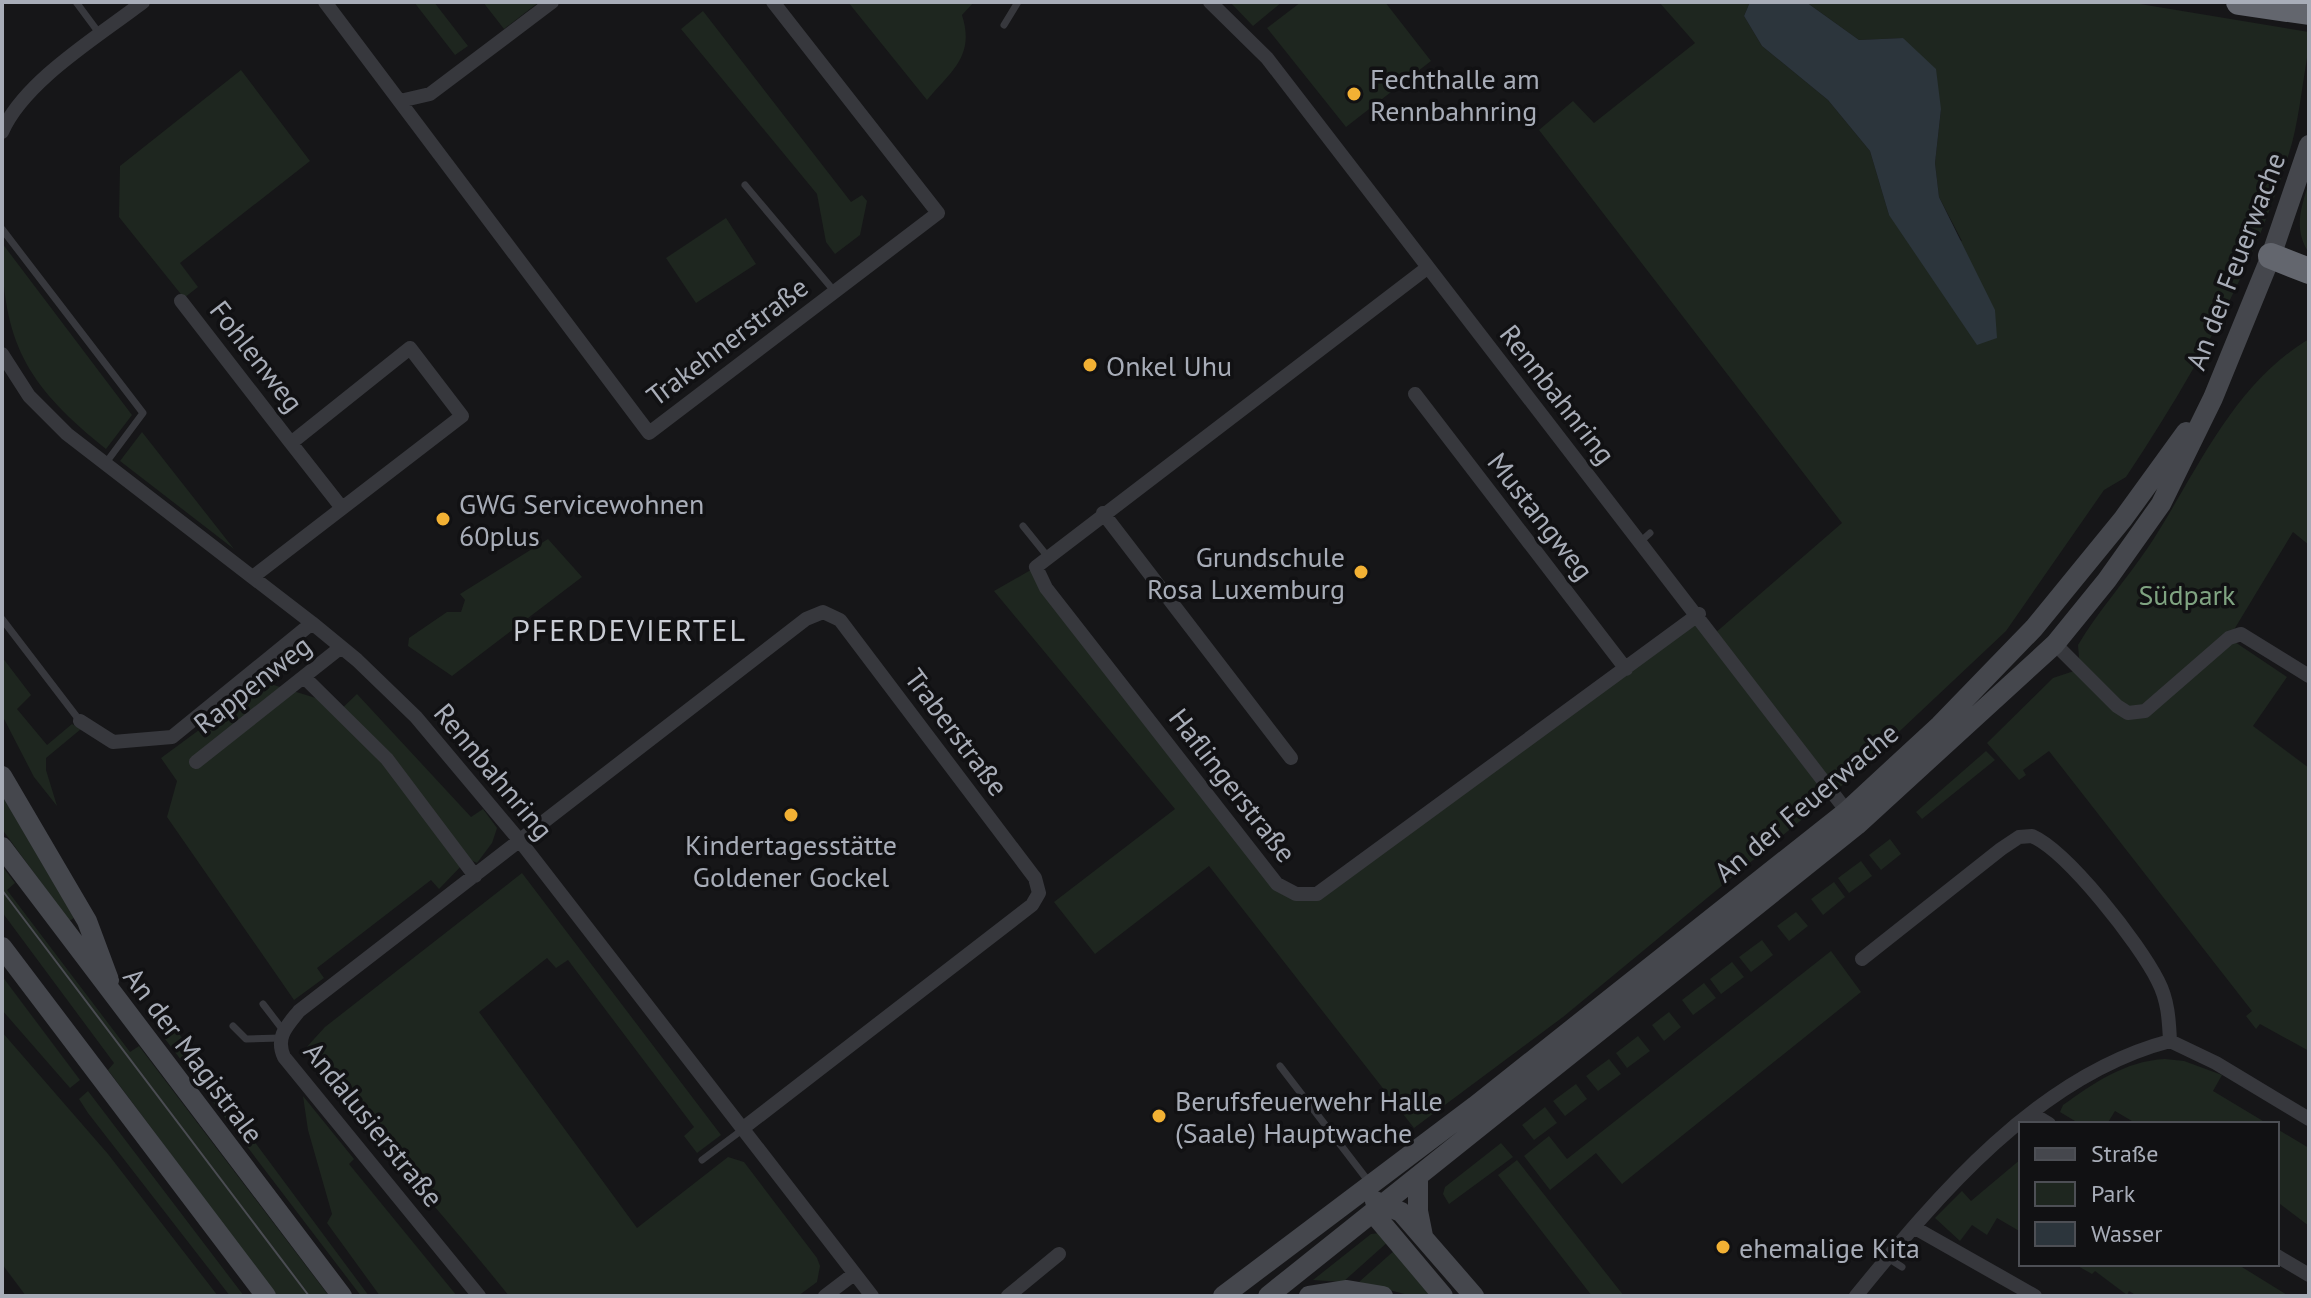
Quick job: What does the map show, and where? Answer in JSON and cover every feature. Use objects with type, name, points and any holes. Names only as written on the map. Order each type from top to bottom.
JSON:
[{"type":"highway","points":[[2239,2],[2309,12]]},
{"type":"highway","points":[[2271,256],[2309,271]]},
{"type":"street","points":[[2,132],[14,109],[143,2]]},
{"type":"street","name":"Trakehnerstraße","points":[[325,2],[649,433],[938,213],[773,2]]},
{"type":"street","points":[[400,101],[430,94],[552,2]]},
{"type":"street","name":"Rennbahnring","points":[[1210,2],[1267,58],[1427,268],[1464,307],[1646,537],[1699,614],[1852,818]]},
{"type":"street","name":"An der Feuerwache","points":[[1223,1296],[1343,1206],[1375,1201],[1418,1179],[1852,818],[2055,644],[2107,580],[2161,504],[2213,398],[2271,256],[2309,145]]},
{"type":"street","points":[[1048,557],[1427,268]]},
{"type":"street","name":"Fohlenweg","points":[[181,301],[342,508]]},
{"type":"street","name":"Fohlenweg","points":[[254,576],[462,416],[410,348],[291,443]]},
{"type":"street","name":"Rennbahnring","points":[[2,354],[29,396],[67,434],[312,623],[416,717],[520,841],[872,1296]]},
{"type":"street","name":"Mustangweg","points":[[1415,394],[1626,669]]},
{"type":"street","name":"An der Feuerwache","points":[[1268,1296],[1375,1201],[1852,818],[2034,628],[2123,519],[2213,398]]},
{"type":"street","points":[[1103,513],[1291,758]]},
{"type":"street","name":"Haflingerstraße","points":[[1048,557],[1036,567],[1046,588],[1277,884],[1296,894],[1317,894],[1699,614]]},
{"type":"street","name":"Traberstraße","points":[[520,841],[806,619],[823,612],[840,620],[1035,878],[1039,893],[1032,905],[742,1129]]},
{"type":"street","points":[[80,721],[113,742],[172,737],[312,623]]},
{"type":"street","points":[[2055,644],[2117,706],[2128,713],[2145,711],[2229,638],[2241,634],[2309,676]]},
{"type":"street","name":"Rappenweg","points":[[196,762],[340,648]]},
{"type":"street","points":[[305,678],[387,759],[475,876]]},
{"type":"street","points":[[2,776],[87,921],[112,992]]},
{"type":"street","points":[[1862,959],[2001,849],[2019,837],[2032,836],[2060,854],[2141,955],[2158,982],[2169,1010],[2170,1041]]},
{"type":"street","name":"Andalusierstraße","points":[[479,1296],[284,1057],[282,1034],[299,1011],[520,841]]},
{"type":"street","name":"An der Magistrale","points":[[2,847],[342,1296]]},
{"type":"street","points":[[2,947],[266,1296]]},
{"type":"street","points":[[2022,1122],[2031,1113],[2113,1063],[2170,1041],[2216,1063],[2309,1119]]},
{"type":"street","points":[[2031,1113],[2046,1122]]},
{"type":"street","points":[[1856,1296],[1915,1228],[2019,1125]]},
{"type":"street","points":[[1418,1179],[1418,1211],[1423,1236]]},
{"type":"street","points":[[1375,1201],[1401,1212],[1474,1296]]},
{"type":"street","points":[[1375,1201],[1443,1296]]},
{"type":"street","points":[[1915,1228],[2035,1296]]},
{"type":"street","points":[[1008,1296],[1059,1254]]},
{"type":"street","points":[[2279,1257],[2309,1275]]},
{"type":"street","points":[[825,1296],[854,1274]]},
{"type":"street","points":[[1309,1296],[1347,1290],[1383,1296]]},
{"type":"lane","points":[[76,2],[100,35]]},
{"type":"lane","points":[[1004,25],[1018,2]]},
{"type":"lane","points":[[745,185],[835,292]]},
{"type":"lane","points":[[2,229],[143,413],[105,464]]},
{"type":"lane","points":[[1023,526],[1048,557]]},
{"type":"lane","points":[[2,619],[80,721]]},
{"type":"lane","points":[[2034,628],[2055,644]]},
{"type":"lane","points":[[233,1026],[246,1039],[282,1034],[263,1004]]},
{"type":"lane","points":[[1280,1066],[1375,1201]]},
{"type":"lane","points":[[702,1160],[742,1129]]},
{"type":"lane","points":[[1888,1258],[1902,1267]]},
{"type":"green space","points":[[414,2],[434,2],[468,46],[455,55]]},
{"type":"green space","points":[[483,2],[539,2],[504,29]]},
{"type":"green space","points":[[848,2],[974,2],[962,15],[966,41],[959,62],[927,100]]},
{"type":"green space","points":[[1230,2],[1282,2],[1253,26]]},
{"type":"green space","name":"Fechthalle am Rennbahnring","points":[[1301,2],[1385,2],[1431,61],[1346,127],[1267,28]]},
{"type":"green space","points":[[1659,2],[1750,2],[1744,16],[1762,46],[1828,100],[1870,151],[1889,215],[1962,241],[1939,197],[1935,163],[1941,109],[1903,38],[1859,40],[1806,2],[2128,2],[2309,32],[2309,47],[2295,131],[2278,188],[2222,316],[2200,358],[2126,477],[2104,490],[2006,631],[1834,793],[1563,1017],[1414,1128],[1209,866],[1095,954],[1054,902],[1175,809],[994,591],[1036,567],[1277,884],[1317,893],[1699,614],[1714,634],[1842,523],[1539,130],[1573,101],[1594,123],[1695,43]]},
{"type":"green space","points":[[703,11],[851,202],[862,195],[867,201],[860,235],[835,254],[826,242],[817,194],[681,29]]},
{"type":"green space","points":[[241,70],[310,161],[180,263],[198,287],[184,298],[119,217],[120,166]]},
{"type":"green space","points":[[2309,182],[2309,253],[2300,227]]},
{"type":"green space","points":[[726,218],[756,264],[696,303],[666,258]]},
{"type":"green space","points":[[2,243],[132,415],[106,449],[57,404],[25,360],[7,309]]},
{"type":"green space","name":"Südpark","points":[[2309,339],[2309,545],[2293,532],[2229,638],[2287,677],[2253,726],[2309,768],[2309,1051],[2260,1024],[2256,1029],[2246,1016],[2252,1011],[2049,751],[2023,770],[2026,775],[2019,780],[1987,743],[2053,678],[2080,669],[2078,645],[2149,546],[2218,433],[2258,381],[2282,358]]},
{"type":"green space","points":[[142,432],[234,549],[120,461]]},
{"type":"green space","points":[[548,539],[582,577],[452,676],[408,646],[409,638],[447,612],[461,612],[465,600],[460,594]]},
{"type":"green space","points":[[2,657],[31,695],[17,709],[47,745],[72,724],[81,729],[46,758],[46,770],[57,806],[34,777],[2,715]]},
{"type":"green space","points":[[264,682],[319,699],[334,716],[357,694],[471,817],[483,809],[497,828],[492,843],[477,863],[468,859],[439,889],[431,880],[317,968],[324,978],[294,1000],[167,817],[177,781],[161,758]]},
{"type":"green space","points":[[1986,751],[1995,760],[1922,819],[1916,812]]},
{"type":"green space","points":[[2,795],[74,918],[69,921],[2,829]]},
{"type":"green space","points":[[1890,839],[1901,854],[1881,870],[1869,855]]},
{"type":"green space","points":[[1861,861],[1872,876],[1849,893],[1838,878]]},
{"type":"green space","points":[[2,866],[15,883],[7,890],[130,1052],[139,1046],[329,1296],[277,1296],[108,1070],[114,1063],[2,912]]},
{"type":"green space","points":[[522,873],[721,1135],[697,1153],[684,1136],[694,1127],[568,960],[556,968],[547,958],[479,1012],[637,1228],[728,1157],[744,1162],[817,1258],[820,1266],[817,1282],[798,1296],[509,1296],[304,1050],[325,1027]]},
{"type":"green space","points":[[1834,882],[1845,897],[1823,915],[1811,899]]},
{"type":"green space","points":[[1796,912],[1808,926],[1789,941],[1777,926]]},
{"type":"green space","points":[[1762,940],[1773,955],[1751,972],[1739,957]]},
{"type":"green space","points":[[1831,951],[1861,992],[1622,1184],[1596,1153],[1550,1190],[1524,1156],[1549,1136],[1567,1159]]},
{"type":"green space","points":[[1732,962],[1744,977],[1721,994],[1710,979]]},
{"type":"green space","points":[[2,976],[80,1080],[70,1088],[2,1010]]},
{"type":"green space","points":[[1704,983],[1716,998],[1693,1015],[1682,1000]]},
{"type":"green space","points":[[1669,1012],[1681,1027],[1664,1041],[1652,1025]]},
{"type":"green space","points":[[174,1026],[222,1098],[369,1296],[361,1296],[162,1035]]},
{"type":"green space","points":[[2,1032],[108,1154],[218,1296],[26,1296],[2,1264]]},
{"type":"green space","points":[[1638,1036],[1650,1051],[1627,1068],[1616,1053]]},
{"type":"green space","points":[[1609,1059],[1621,1074],[1598,1091],[1586,1076]]},
{"type":"green space","points":[[2150,1061],[2184,1061],[2222,1075],[2213,1091],[2265,1122],[2134,1122],[2115,1111],[2108,1122],[2077,1122],[2060,1112],[2063,1105],[2111,1074]]},
{"type":"green space","points":[[1576,1084],[1587,1099],[1565,1116],[1553,1101]]},
{"type":"green space","points":[[88,1091],[244,1296],[230,1296],[88,1113],[79,1099]]},
{"type":"green space","points":[[303,1096],[354,1159],[349,1164],[457,1296],[380,1296],[327,1223],[332,1214],[308,1130]]},
{"type":"green space","points":[[1545,1107],[1557,1123],[1534,1140],[1522,1125]]},
{"type":"green space","points":[[2279,1130],[2309,1148],[2309,1226],[2280,1204]]},
{"type":"green space","points":[[1501,1143],[1513,1157],[1449,1204],[1443,1194],[1445,1187]]},
{"type":"green space","points":[[1517,1160],[1624,1296],[1592,1296],[1498,1175]]},
{"type":"green space","points":[[2019,1161],[2019,1231],[1997,1218],[1987,1235],[1972,1225],[1960,1241],[1935,1218],[1962,1191],[1971,1201]]},
{"type":"green space","points":[[1380,1233],[1390,1240],[1343,1282],[1313,1280],[1371,1234]]},
{"type":"green space","points":[[1396,1249],[1436,1296],[1412,1296],[1359,1282]]},
{"type":"green space","points":[[2078,1266],[2240,1266],[2289,1296],[2137,1296],[2129,1291],[2127,1295],[2095,1271],[2092,1274]]},
{"type":"water","points":[[1750,2],[1806,2],[1859,40],[1903,38],[1936,69],[1941,109],[1935,163],[1939,197],[1995,310],[1997,338],[1977,345],[1889,215],[1870,151],[1828,100],[1762,46],[1744,16]]},
{"type":"tram line","points":[[2,890],[309,1296]]},
{"type":"place","name":"Fechthalle am Rennbahnring","points":[[1354,94]]},
{"type":"place","name":"Onkel Uhu","points":[[1090,365]]},
{"type":"place","name":"GWG Servicewohnen 60plus","points":[[443,519]]},
{"type":"place","name":"Grundschule Rosa Luxemburg","points":[[1361,572]]},
{"type":"place","name":"Kindertagesstätte Goldener Gockel","points":[[791,815]]},
{"type":"place","name":"Berufsfeuerwehr Halle (Saale) Hauptwache","points":[[1159,1116]]},
{"type":"place","name":"ehemalige Kita","points":[[1723,1247]]},
{"type":"district","name":"PFERDEVIERTEL","points":[[630,629]]}]
